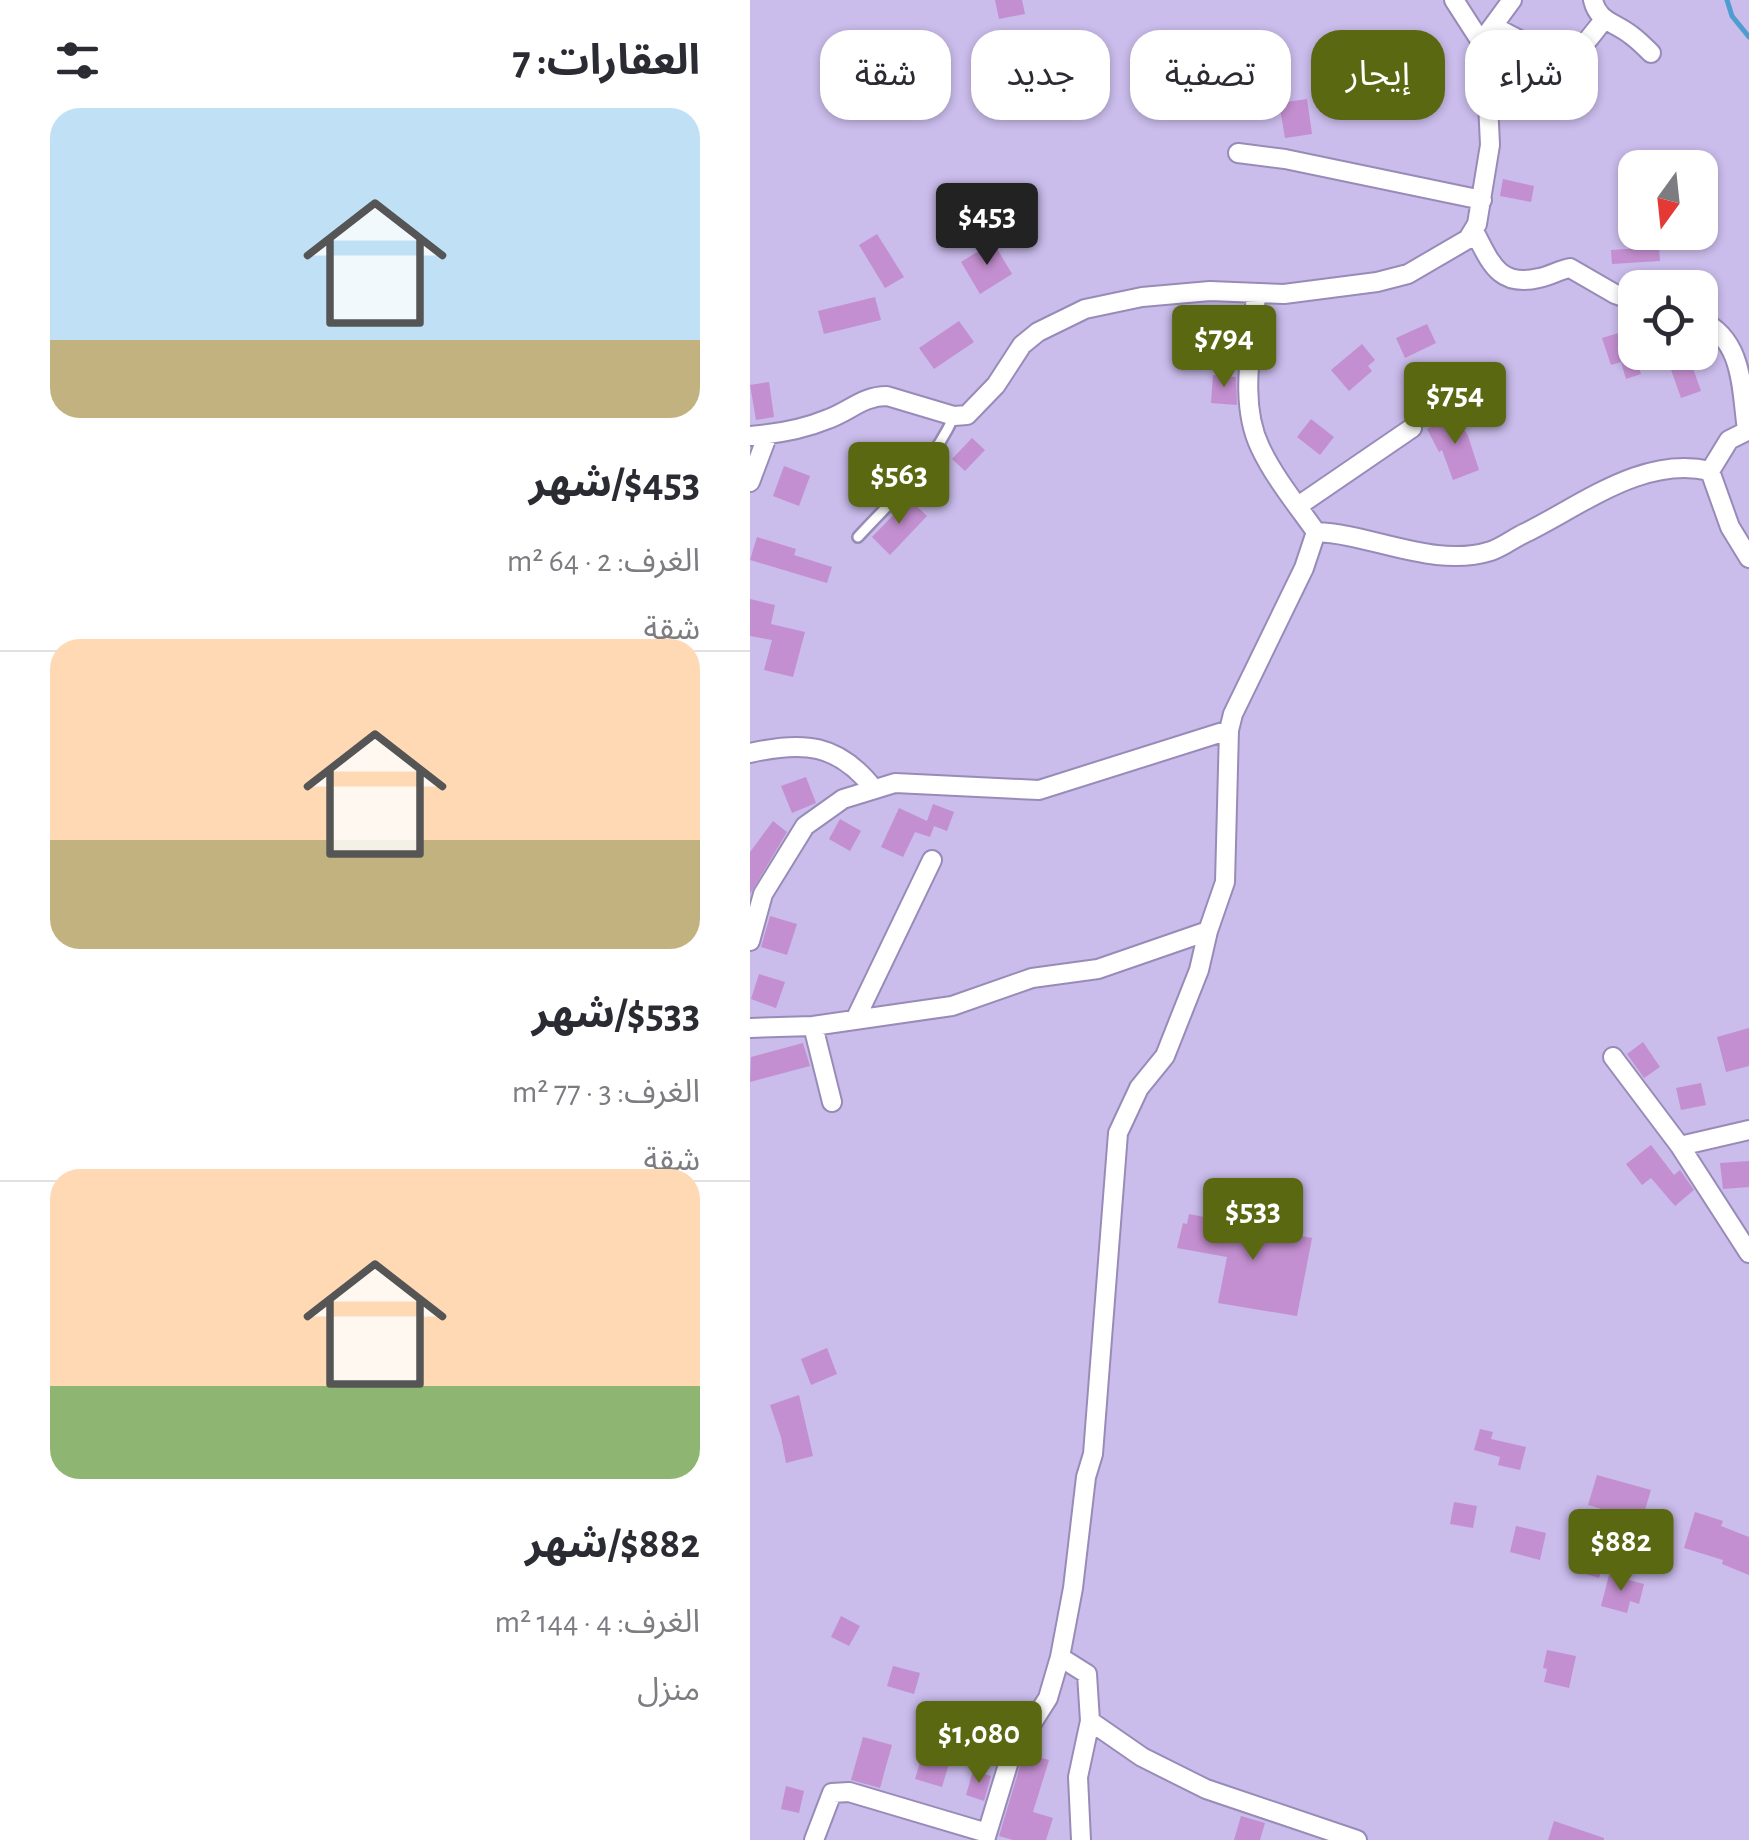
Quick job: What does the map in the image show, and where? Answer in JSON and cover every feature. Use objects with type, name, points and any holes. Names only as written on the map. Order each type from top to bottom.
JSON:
[{"type":"street","points":[[1454,0],[1473,30]]},
{"type":"street","points":[[1490,30],[1512,0]]},
{"type":"street","points":[[1592,0],[1604,20],[1628,32],[1652,53]]},
{"type":"street","points":[[1493,26],[1565,56],[1575,53],[1604,20]]},
{"type":"street","points":[[750,482],[759,435],[816,424],[861,400],[887,396],[954,416],[970,414],[996,386],[1022,345],[1038,332],[1085,310],[1142,297],[1210,291],[1311,292],[1408,274],[1468,238],[1474,230],[1490,146],[1489,120]]},
{"type":"street","points":[[1238,154],[1482,200]]},
{"type":"street","points":[[1474,230],[1494,268],[1504,276],[1530,280],[1570,268],[1618,295]]},
{"type":"street","points":[[1256,294],[1250,412],[1259,445],[1316,532]]},
{"type":"street","points":[[1718,330],[1742,353],[1748,430],[1723,446],[1710,471],[1730,526],[1749,558]]},
{"type":"street","points":[[1298,506],[1412,428]]},
{"type":"street","points":[[1316,532],[1437,554],[1491,551],[1596,494],[1651,472],[1676,465],[1710,471]]},
{"type":"street","points":[[814,1840],[832,1794],[848,1792],[986,1837],[1010,1758],[1048,1698],[1073,1588],[1086,1477],[1093,1454],[1118,1132],[1139,1088],[1165,1056],[1199,970],[1225,882],[1229,730],[1304,568],[1316,532]]},
{"type":"street","points":[[750,941],[763,894],[805,826],[842,799],[896,783],[1039,790],[1229,730]]},
{"type":"street","points":[[750,753],[794,744],[820,748],[848,763],[874,789]]},
{"type":"street","points":[[856,1020],[932,860]]},
{"type":"street","points":[[750,1028],[813,1026],[952,1006],[1032,978],[1098,969],[1208,931]]},
{"type":"street","points":[[813,1026],[832,1102]]},
{"type":"street","points":[[1613,1057],[1680,1146],[1749,1253]]},
{"type":"street","points":[[1680,1146],[1749,1130]]},
{"type":"street","points":[[1060,1657],[1087,1674],[1090,1722],[1078,1776],[1081,1840]]},
{"type":"street","points":[[1090,1722],[1142,1757],[1206,1789],[1357,1840]]},
{"type":"lane","points":[[858,537],[926,463],[954,416]]},
{"type":"building","points":[[995,0],[1022,0],[1025,14],[999,19]]},
{"type":"building","points":[[1307,99],[1312,134],[1285,138],[1282,120],[1291,120],[1291,101]]},
{"type":"building","points":[[1503,179],[1534,186],[1531,202],[1500,196]]},
{"type":"building","points":[[877,234],[904,277],[885,288],[859,245]]},
{"type":"building","points":[[993,242],[1012,274],[980,294],[961,262]]},
{"type":"building","points":[[1611,250],[1659,250],[1660,261],[1612,264]]},
{"type":"building","points":[[875,297],[881,320],[824,334],[818,311]]},
{"type":"building","points":[[959,321],[974,342],[934,369],[919,348]]},
{"type":"building","points":[[1427,324],[1436,343],[1405,358],[1396,338]]},
{"type":"building","points":[[1618,333],[1618,363],[1611,365],[1602,338]]},
{"type":"building","points":[[1362,344],[1375,360],[1368,366],[1372,371],[1349,391],[1331,370]]},
{"type":"building","points":[[1623,370],[1640,370],[1641,374],[1626,379]]},
{"type":"building","points":[[1671,370],[1694,370],[1701,391],[1681,398]]},
{"type":"building","points":[[1213,375],[1236,377],[1237,405],[1211,403]]},
{"type":"building","points":[[769,382],[774,417],[756,420],[750,385]]},
{"type":"building","points":[[1456,414],[1479,470],[1453,480],[1442,450],[1439,452],[1427,429]]},
{"type":"building","points":[[1311,419],[1334,437],[1320,455],[1297,437]]},
{"type":"building","points":[[972,438],[985,450],[965,471],[952,459]]},
{"type":"building","points":[[784,466],[810,476],[799,506],[773,496]]},
{"type":"building","points":[[909,499],[927,516],[890,555],[872,537]]},
{"type":"building","points":[[757,537],[796,549],[794,555],[832,567],[827,583],[750,560]]},
{"type":"building","points":[[750,599],[775,605],[771,624],[805,632],[793,677],[764,670],[772,640],[750,636]]},
{"type":"building","points":[[806,777],[816,803],[792,813],[781,786]]},
{"type":"building","points":[[933,804],[954,812],[947,831],[934,826],[930,837],[915,832],[903,857],[881,847],[899,808],[927,821]]},
{"type":"building","points":[[840,819],[861,831],[850,851],[829,839]]},
{"type":"building","points":[[773,821],[787,832],[750,894],[750,852]]},
{"type":"building","points":[[770,916],[797,924],[787,955],[761,947]]},
{"type":"building","points":[[759,974],[785,982],[776,1008],[751,999]]},
{"type":"building","points":[[1749,1028],[1749,1066],[1726,1072],[1717,1037]]},
{"type":"building","points":[[1643,1042],[1660,1067],[1644,1078],[1627,1054]]},
{"type":"building","points":[[803,1043],[810,1066],[750,1082],[751,1057]]},
{"type":"building","points":[[1701,1083],[1706,1105],[1681,1110],[1676,1088]]},
{"type":"building","points":[[1651,1145],[1674,1175],[1680,1170],[1694,1190],[1675,1206],[1651,1178],[1642,1185],[1626,1164]]},
{"type":"building","points":[[1749,1161],[1749,1187],[1723,1189],[1720,1163]]},
{"type":"building","points":[[1189,1214],[1312,1238],[1297,1316],[1218,1303],[1227,1257],[1177,1248]]},
{"type":"building","points":[[827,1348],[837,1374],[811,1385],[801,1359]]},
{"type":"building","points":[[799,1395],[813,1456],[786,1463],[770,1405]]},
{"type":"building","points":[[1480,1429],[1493,1432],[1491,1439],[1526,1447],[1520,1470],[1498,1465],[1500,1457],[1474,1450]]},
{"type":"building","points":[[1597,1475],[1651,1490],[1637,1536],[1614,1529],[1619,1514],[1588,1505]]},
{"type":"building","points":[[1454,1502],[1477,1506],[1473,1528],[1450,1524]]},
{"type":"building","points":[[1695,1512],[1723,1521],[1721,1526],[1749,1537],[1749,1575],[1722,1564],[1723,1560],[1684,1548]]},
{"type":"building","points":[[1516,1526],[1546,1533],[1540,1560],[1510,1552]]},
{"type":"building","points":[[1584,1544],[1597,1548],[1594,1559],[1604,1562],[1599,1578],[1576,1571]]},
{"type":"building","points":[[1609,1575],[1644,1584],[1639,1604],[1630,1601],[1627,1613],[1601,1606]]},
{"type":"building","points":[[841,1616],[860,1626],[849,1646],[831,1637]]},
{"type":"building","points":[[1547,1650],[1576,1656],[1569,1688],[1544,1682]]},
{"type":"building","points":[[893,1666],[920,1673],[914,1694],[887,1686]]},
{"type":"building","points":[[863,1737],[892,1745],[880,1788],[851,1780]]},
{"type":"building","points":[[924,1749],[951,1757],[942,1787],[915,1779]]},
{"type":"building","points":[[1027,1754],[1049,1760],[1033,1812],[1053,1818],[1046,1840],[999,1836]]},
{"type":"building","points":[[973,1771],[991,1776],[984,1801],[966,1795]]},
{"type":"building","points":[[786,1786],[804,1791],[799,1813],[781,1809]]},
{"type":"building","points":[[1241,1816],[1265,1823],[1260,1840],[1234,1840]]},
{"type":"building","points":[[1554,1821],[1604,1838],[1604,1840],[1548,1840]]},
{"type":"waterway","points":[[1727,0],[1732,16],[1749,37]]}]
